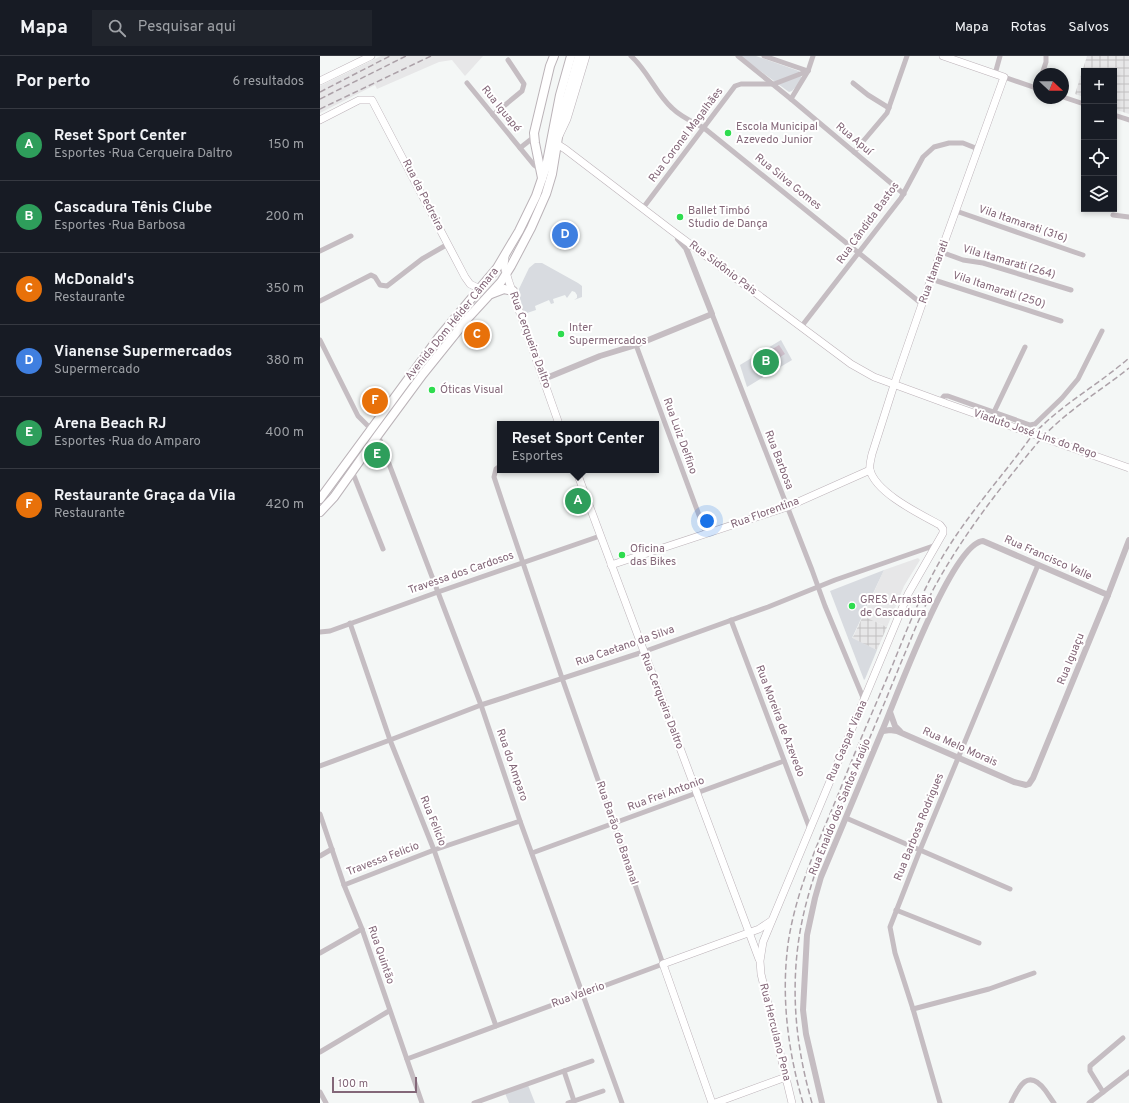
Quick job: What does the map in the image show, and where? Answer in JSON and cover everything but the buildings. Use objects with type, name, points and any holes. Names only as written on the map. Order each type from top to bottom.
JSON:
[{"type":"main road","points":[[320,81],[371,56]]},
{"type":"main road","name":"Avenida Dom Hélder Câmara","points":[[542,180],[534,137],[554,56]]},
{"type":"main road","points":[[563,96],[571,56]]},
{"type":"main road","points":[[563,96],[579,56]]},
{"type":"main road","name":"Avenida Dom Hélder Câmara","points":[[557,141],[564,128],[586,56]]},
{"type":"main road","points":[[943,56],[1004,77]]},
{"type":"main road","name":"Rua Itamarati","points":[[870,470],[870,461],[894,385],[1004,77]]},
{"type":"main road","name":"Avenida Dom Hélder Câmara","points":[[320,512],[334,497],[423,374],[506,274],[531,228],[546,194],[552,174],[563,96]]},
{"type":"main road","name":"Avenida Dom Hélder Câmara","points":[[320,499],[335,481],[371,429],[439,337],[480,289],[505,256],[519,231],[542,180],[563,96]]},
{"type":"main road","name":"Rua da Pedreira","points":[[320,120],[359,100],[372,100],[468,282],[480,289]]},
{"type":"main road","name":"Rua Sidônio Pais","points":[[557,141],[565,149],[671,230],[851,364],[874,377],[894,385]]},
{"type":"main road","name":"Rua Cerqueira Daltro","points":[[505,256],[504,266],[506,274],[559,421]]},
{"type":"main road","points":[[490,294],[504,289],[513,291]]},
{"type":"main road","name":"Viaduto José Lins do Rego","points":[[894,385],[1129,468]]},
{"type":"main road","name":"Rua Florentina","points":[[611,565],[786,506],[870,470]]},
{"type":"main road","name":"Rua Gaspar Viana","points":[[760,961],[763,942],[771,921],[908,594],[943,533],[942,527],[894,498],[881,486],[870,470]]},
{"type":"main road","name":"Rua Cerqueira Daltro","points":[[577,473],[760,961]]},
{"type":"main road","points":[[749,932],[764,926],[771,921]]},
{"type":"main road","name":"Rua Valerio","points":[[663,964],[749,932]]},
{"type":"main road","name":"Rua Herculano Pena","points":[[760,961],[761,974],[792,1103]]},
{"type":"main road","name":"Rua Barão do Bananal","points":[[663,964],[714,1103]]},
{"type":"main road","points":[[714,1103],[786,1077]]},
{"type":"street","name":"Rua Silva Gomes","points":[[631,56],[643,69],[671,107],[682,116],[704,128],[922,304]]},
{"type":"street","name":"Rua Apuí","points":[[738,56],[774,84],[904,194]]},
{"type":"street","points":[[764,56],[808,71]]},
{"type":"street","points":[[791,99],[808,71],[813,56]]},
{"type":"street","points":[[854,152],[885,116],[907,56]]},
{"type":"street","points":[[995,74],[1000,56]]},
{"type":"street","points":[[1044,68],[1046,56]]},
{"type":"street","points":[[493,115],[522,91],[524,87],[524,84],[508,60]]},
{"type":"street","points":[[774,84],[808,71]]},
{"type":"street","points":[[1004,77],[1033,86]]},
{"type":"street","points":[[853,82],[863,92],[889,108]]},
{"type":"street","name":"Rua Iguapé","points":[[467,83],[534,165],[541,170]]},
{"type":"street","name":"Rua Coronel Magalhães","points":[[643,208],[735,86],[741,84],[774,84]]},
{"type":"street","points":[[1069,99],[1081,103]]},
{"type":"street","points":[[1117,116],[1129,120]]},
{"type":"street","name":"Rua Iguapé","points":[[520,148],[534,137]]},
{"type":"street","name":"Rua Cândida Bastos","points":[[802,327],[904,194],[923,157],[934,147],[954,142],[963,143],[978,149]]},
{"type":"street","name":"Vila Itamarati (316)","points":[[956,212],[1083,255]]},
{"type":"street","points":[[1114,215],[1129,217]]},
{"type":"street","name":"Rua Barbosa","points":[[671,230],[686,248],[786,506],[864,700]]},
{"type":"street","points":[[320,251],[351,236]]},
{"type":"street","points":[[320,301],[371,275],[375,277],[380,285],[387,286],[422,259],[448,244]]},
{"type":"street","name":"Vila Itamarati (264)","points":[[941,252],[963,260],[983,262],[1070,290]]},
{"type":"street","name":"Vila Itamarati (250)","points":[[931,279],[1061,321]]},
{"type":"street","points":[[544,378],[600,356],[636,345],[712,314]]},
{"type":"street","points":[[942,402],[943,397],[947,396],[1030,425],[1035,424],[1073,386],[1082,372],[1102,331]]},
{"type":"street","points":[[320,340],[358,416],[371,429]]},
{"type":"street","name":"Rua Luiz Delfino","points":[[636,345],[706,534]]},
{"type":"street","points":[[994,412],[1025,347]]},
{"type":"street","name":"Rua do Amparo","points":[[378,435],[481,705],[520,821],[622,1103]]},
{"type":"street","name":"Rua Barão do Bananal","points":[[497,468],[494,477],[522,563],[663,964]]},
{"type":"street","points":[[352,471],[383,549]]},
{"type":"street","name":"Travessa dos Cardosos","points":[[320,632],[330,632],[350,623],[600,536]]},
{"type":"street","name":"Rua Iguaçu","points":[[1029,784],[1034,778],[1108,596],[1129,540]]},
{"type":"street","name":"Rua Francisco Valle","points":[[979,541],[988,543],[1108,596]]},
{"type":"street","name":"Rua Enaldo dos Santos Araújo","points":[[822,1103],[804,1019],[808,935],[815,898],[821,877],[929,616],[961,561],[979,541]]},
{"type":"street","name":"Rua Caetano da Silva","points":[[320,766],[481,705],[643,652],[768,607],[818,586],[937,545]]},
{"type":"street","name":"Rua Barbosa Rodrigues","points":[[940,1103],[895,953],[890,927],[920,850],[1038,565]]},
{"type":"street","name":"Rua Moreira de Azevedo","points":[[731,620],[810,829]]},
{"type":"street","name":"Rua Felicio","points":[[350,623],[390,740],[434,850],[496,1026]]},
{"type":"street","points":[[890,712],[895,726],[900,732]]},
{"type":"street","name":"Rua Melo Morais","points":[[883,730],[900,732],[1014,782],[1026,785],[1029,784]]},
{"type":"street","name":"Rua Frei Antonio","points":[[532,853],[784,761]]},
{"type":"street","name":"Rua Quintão","points":[[320,814],[344,885],[362,929],[389,1011],[422,1103]]},
{"type":"street","points":[[846,818],[1010,889]]},
{"type":"street","name":"Travessa Felicio","points":[[344,885],[434,850],[520,821]]},
{"type":"street","points":[[320,856],[332,849]]},
{"type":"street","points":[[896,910],[978,943]]},
{"type":"street","points":[[320,953],[362,929]]},
{"type":"street","name":"Rua Valerio","points":[[407,1059],[663,964]]},
{"type":"street","points":[[913,1009],[989,989],[1034,973]]},
{"type":"street","points":[[320,1052],[389,1011]]},
{"type":"street","points":[[1103,1092],[1090,1071],[1090,1066],[1124,1038]]},
{"type":"street","points":[[474,1103],[592,1061]]},
{"type":"street","points":[[564,1071],[574,1101]]},
{"type":"street","points":[[1089,1103],[1129,1072]]},
{"type":"street","points":[[1011,1103],[1022,1083],[1028,1080],[1039,1083],[1054,1103]]},
{"type":"street","points":[[568,1103],[603,1091]]},
{"type":"street","points":[[320,1092],[326,1103]]},
{"type":"shaded area","points":[[381,56],[483,56],[465,76],[452,60],[439,62],[377,89],[375,85],[320,113],[320,86]]},
{"type":"shaded area","points":[[740,56],[756,56],[799,71],[802,80],[792,91],[789,92]]},
{"type":"shaded area","points":[[1087,56],[1129,56],[1129,114],[1117,110],[1117,68],[1083,68]]},
{"type":"shaded area","points":[[1081,75],[1081,96],[1075,94]]},
{"type":"shaded area","points":[[535,263],[542,263],[578,283],[582,286],[582,297],[574,300],[577,298],[577,295],[572,291],[567,298],[565,295],[553,299],[554,303],[551,304],[549,300],[535,306],[536,310],[524,314],[518,291],[529,268]]},
{"type":"shaded area","points":[[781,340],[792,360],[747,387],[740,365]]},
{"type":"shaded area","points":[[779,345],[785,354],[767,365],[761,356]]},
{"type":"shaded area","points":[[918,558],[920,560],[904,586],[887,627],[863,616],[884,570]]},
{"type":"shaded area","name":"GRES Arrastão de Cascadura","points":[[884,570],[852,638],[877,650],[864,680],[830,591]]},
{"type":"shaded area","points":[[863,616],[887,627],[877,650],[852,639]]},
{"type":"shaded area","points":[[528,1085],[535,1103],[509,1103],[505,1093]]},
{"type":"railway","points":[[320,92],[390,56]]},
{"type":"railway","points":[[320,99],[406,56]]},
{"type":"railway","points":[[320,109],[431,56]]},
{"type":"railway","points":[[803,1103],[793,1064],[787,1024],[785,984],[788,944],[792,923],[810,863],[854,754],[915,612],[933,573],[950,544],[1031,437],[1054,415],[1129,358]]},
{"type":"railway","points":[[812,1103],[802,1064],[795,1005],[798,945],[807,899],[830,833],[916,626],[934,588],[957,549],[983,511],[1025,457],[1061,420],[1129,368]]},
{"type":"place","name":"Escola Municipal Azevedo Junior","points":[[728,133]]},
{"type":"place","name":"Ballet Timbó Studio de Dança","points":[[680,217]]},
{"type":"place","name":"Vianense Supermercados","points":[[565,235]]},
{"type":"place","name":"Inter Supermercados","points":[[561,334]]},
{"type":"place","name":"McDonald's","points":[[477,335]]},
{"type":"place","name":"Cascadura Tênis Clube","points":[[766,362]]},
{"type":"place","name":"Óticas Visual","points":[[432,390]]},
{"type":"place","name":"Restaurante Graça da Vila","points":[[375,401]]},
{"type":"place","name":"Arena Beach RJ","points":[[377,455]]},
{"type":"place","name":"Reset Sport Center","points":[[578,501]]},
{"type":"place","name":"Oficina das Bikes","points":[[622,555]]},
{"type":"place","name":"GRES Arrastão de Cascadura","points":[[852,606]]}]
